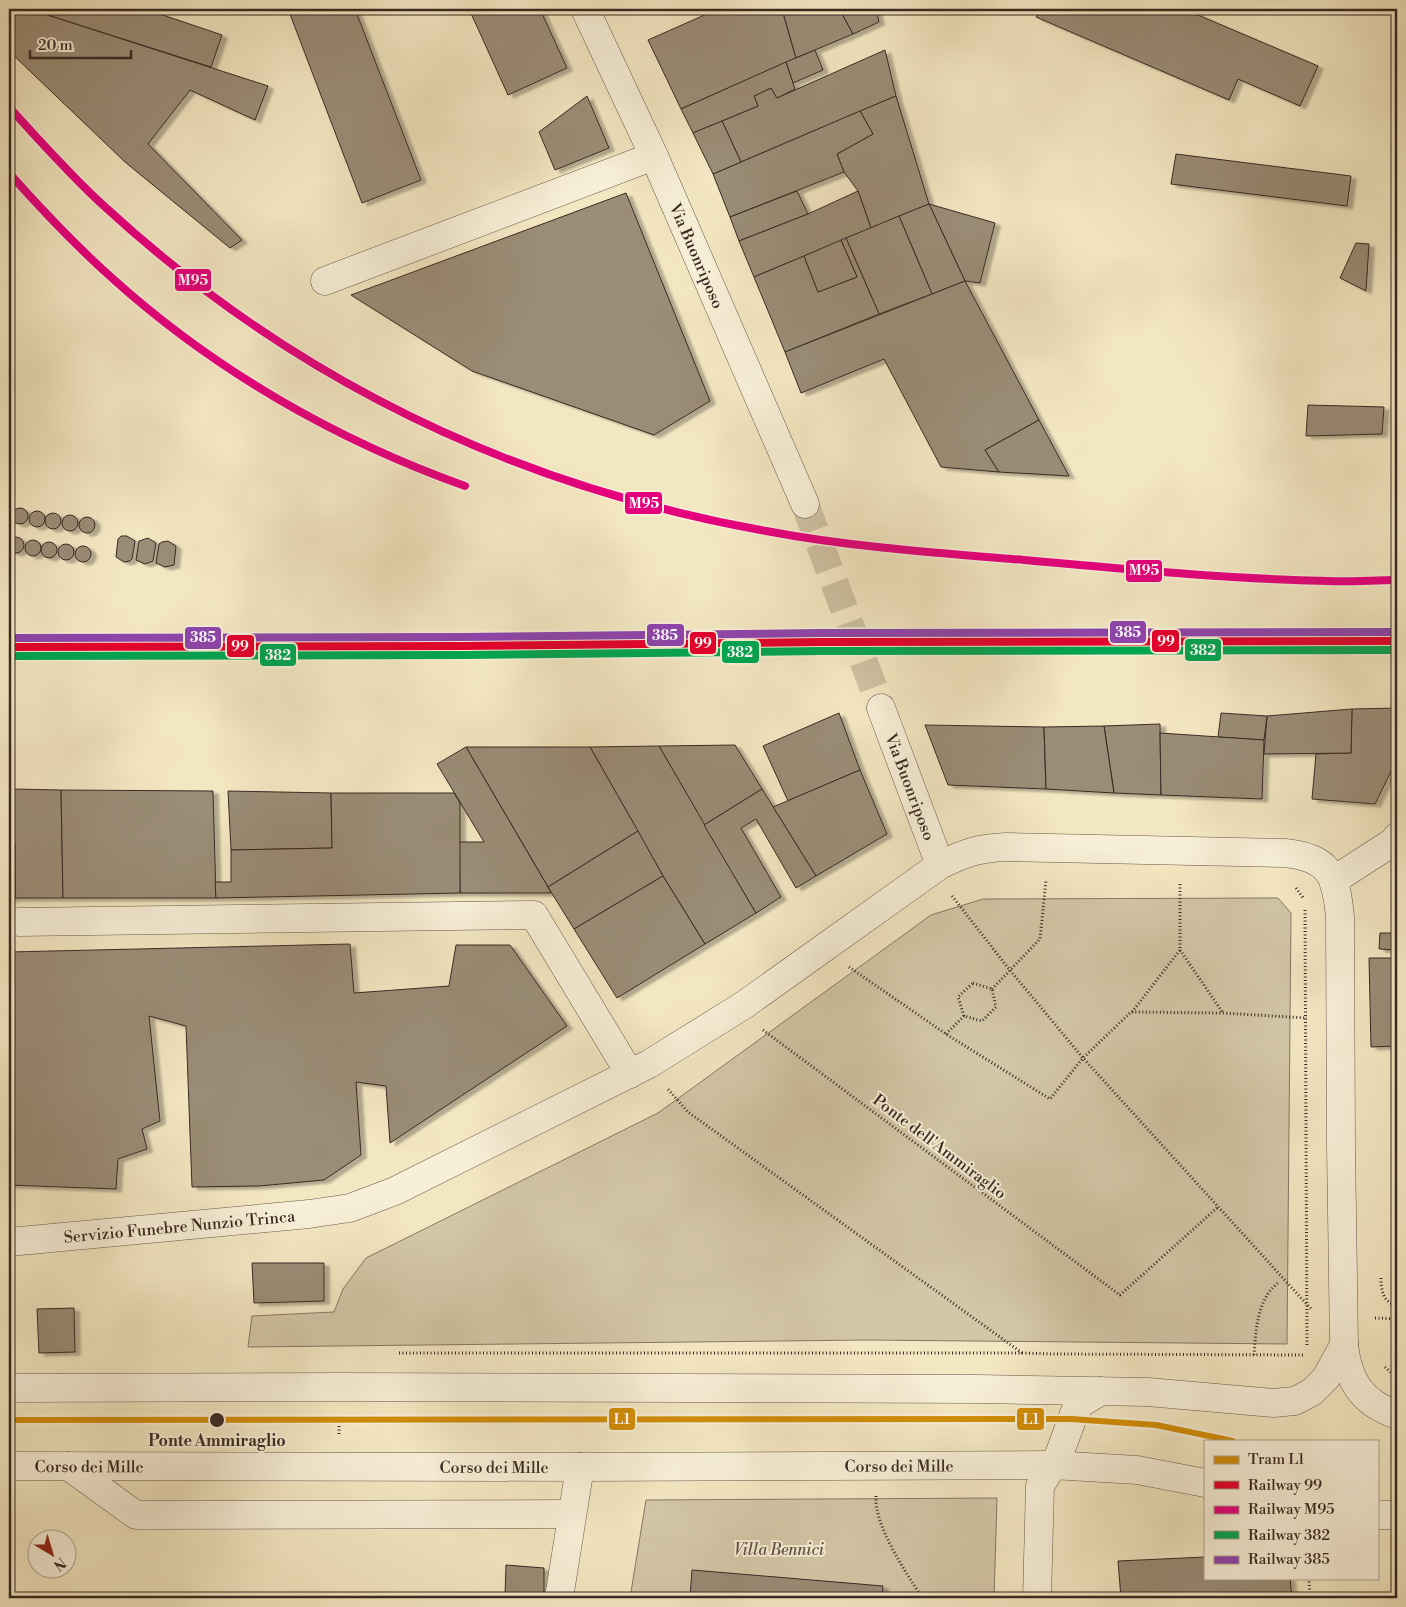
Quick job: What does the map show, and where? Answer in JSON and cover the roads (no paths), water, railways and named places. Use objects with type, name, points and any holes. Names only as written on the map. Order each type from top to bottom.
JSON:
[{"type":"street","name":"Via Buonriposo","points":[[585,9],[654,156],[805,504]]},
{"type":"street","points":[[325,281],[654,156]]},
{"type":"street","name":"Via Buonriposo","points":[[881,708],[940,865]]},
{"type":"street","points":[[1397,837],[1393,842],[1334,880],[1338,892],[1340,917],[1344,1345],[1352,1379],[1364,1396],[1377,1407],[1397,1415]]},
{"type":"street","name":"Servizio Funebre Nunzio Trinca","points":[[9,1242],[300,1215],[350,1208],[395,1191],[665,1055],[744,1005],[940,865],[965,853],[985,848],[1048,848],[1285,853],[1304,855],[1322,865],[1334,880]]},
{"type":"street","points":[[19,922],[534,915],[630,1074]]},
{"type":"street","points":[[9,1388],[979,1389],[1148,1392],[1273,1403],[1295,1401],[1312,1392],[1326,1378],[1344,1345]]},
{"type":"street","points":[[1037,1598],[1040,1486],[1063,1445],[1075,1411],[1081,1403],[1101,1391]]},
{"type":"street","name":"Corso dei Mille","points":[[9,1466],[580,1467],[1052,1465],[1137,1470],[1204,1483]]},
{"type":"street","points":[[68,1466],[136,1515],[572,1514]]},
{"type":"street","points":[[559,1598],[580,1467]]},
{"type":"street","points":[[1378,1515],[1397,1515]]},
{"type":"tunnel","points":[[805,504],[881,708]]},
{"type":"tram line","name":"L1","points":[[9,1420],[1071,1419],[1156,1425],[1228,1440]]},
{"type":"rail line","name":"M95","points":[[9,107],[67,170],[104,206],[176,268],[252,324],[330,373],[411,417],[495,454],[582,486],[673,511],[766,531],[862,545],[1214,576],[1290,580],[1397,580]]},
{"type":"rail line","name":"M95","points":[[9,173],[85,253],[151,311],[192,343],[278,399],[324,424],[417,468],[465,486]]},
{"type":"rail line","name":"385","points":[[9,638],[1397,632]]},
{"type":"rail line","name":"99","points":[[9,647],[1397,641]]},
{"type":"rail line","name":"382","points":[[9,656],[1397,650]]},
{"type":"place","name":"Ponte Ammiraglio","points":[[217,1420]]},
{"type":"park label","name":"Villa Bennici","points":[[779,1549]]}]
